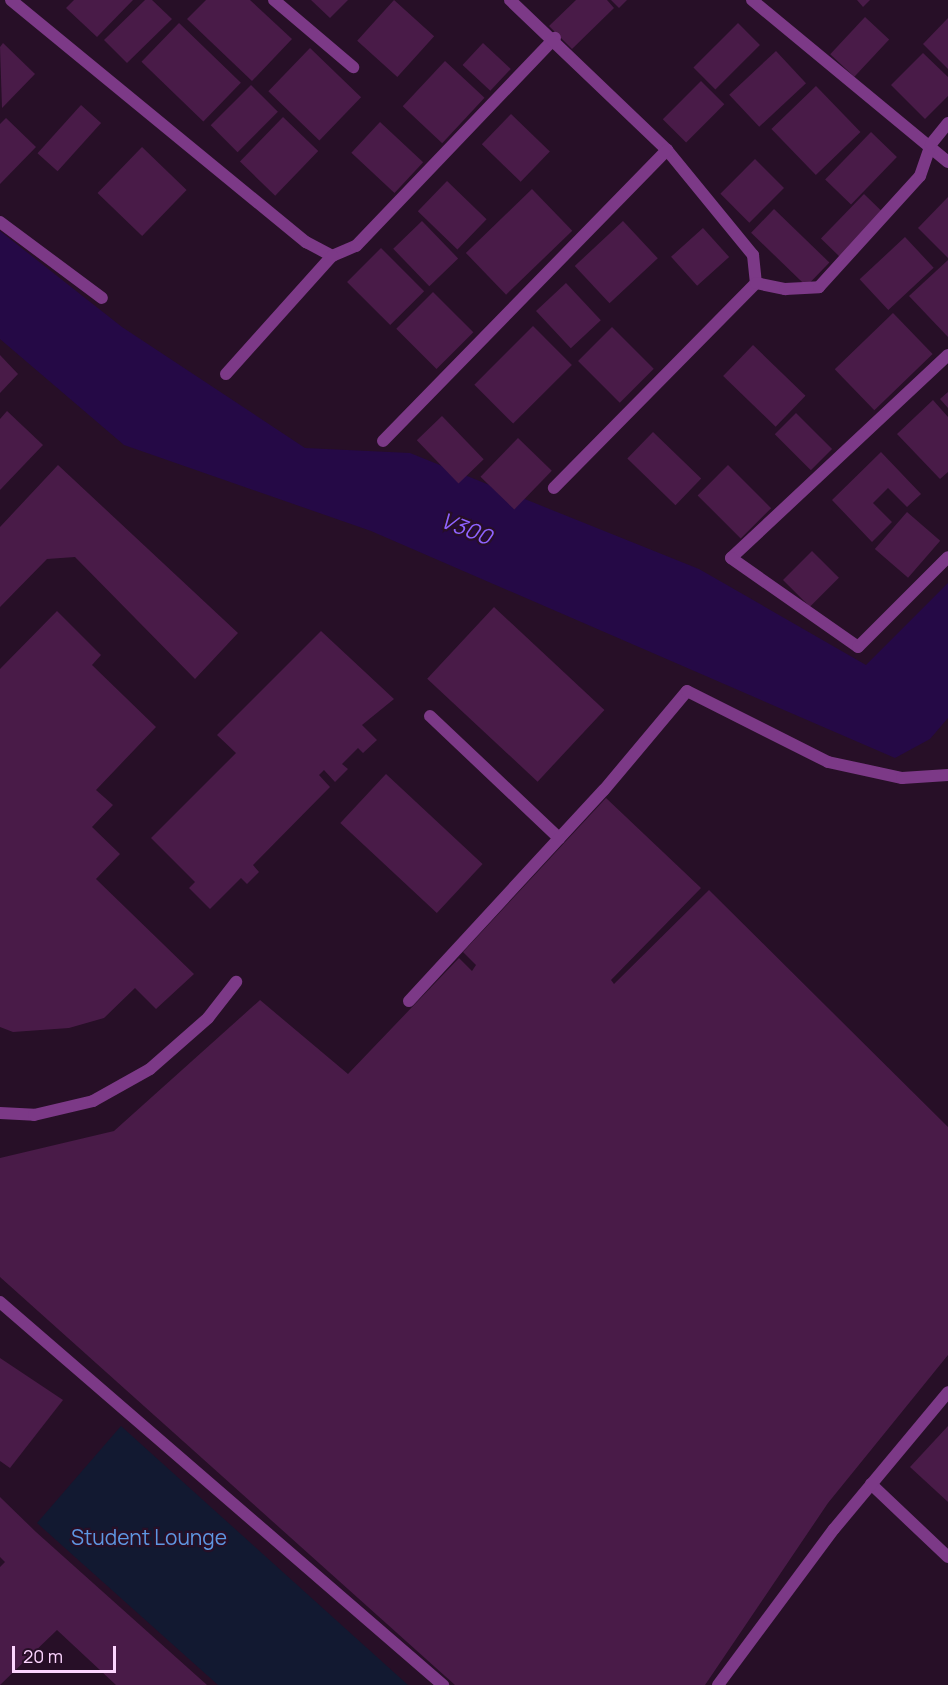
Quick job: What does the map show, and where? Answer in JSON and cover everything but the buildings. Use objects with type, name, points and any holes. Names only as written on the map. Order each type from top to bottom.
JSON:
[{"type":"street","points":[[11,0],[306,242],[332,256]]},
{"type":"street","points":[[274,0],[353,67]]},
{"type":"street","points":[[510,0],[555,38],[667,150],[753,255],[756,283]]},
{"type":"street","points":[[753,0],[931,144],[948,162]]},
{"type":"street","points":[[226,374],[332,256],[356,246],[555,38]]},
{"type":"street","points":[[756,283],[785,289],[819,287],[920,176],[931,144],[948,123]]},
{"type":"street","points":[[383,441],[667,150]]},
{"type":"street","points":[[0,222],[102,298]]},
{"type":"street","points":[[554,488],[756,283]]},
{"type":"street","points":[[948,354],[731,558],[858,646],[948,557]]},
{"type":"street","points":[[409,1001],[559,838],[687,691],[828,762],[902,778],[948,775]]},
{"type":"street","points":[[430,716],[559,838]]},
{"type":"street","points":[[0,1113],[34,1115],[93,1101],[131,1080],[208,1018],[236,982]]},
{"type":"street","points":[[0,1302],[443,1685]]},
{"type":"street","points":[[718,1685],[872,1484],[948,1392]]},
{"type":"street","points":[[872,1484],[948,1557]]},
{"type":"green space","name":"Student Lounge","points":[[121,1426],[408,1685],[218,1685],[37,1523]]},
{"type":"water","name":"V300","points":[[0,231],[122,327],[305,448],[410,453],[699,569],[866,665],[948,583],[948,718],[930,739],[895,758],[371,531],[124,445],[0,339]]}]
